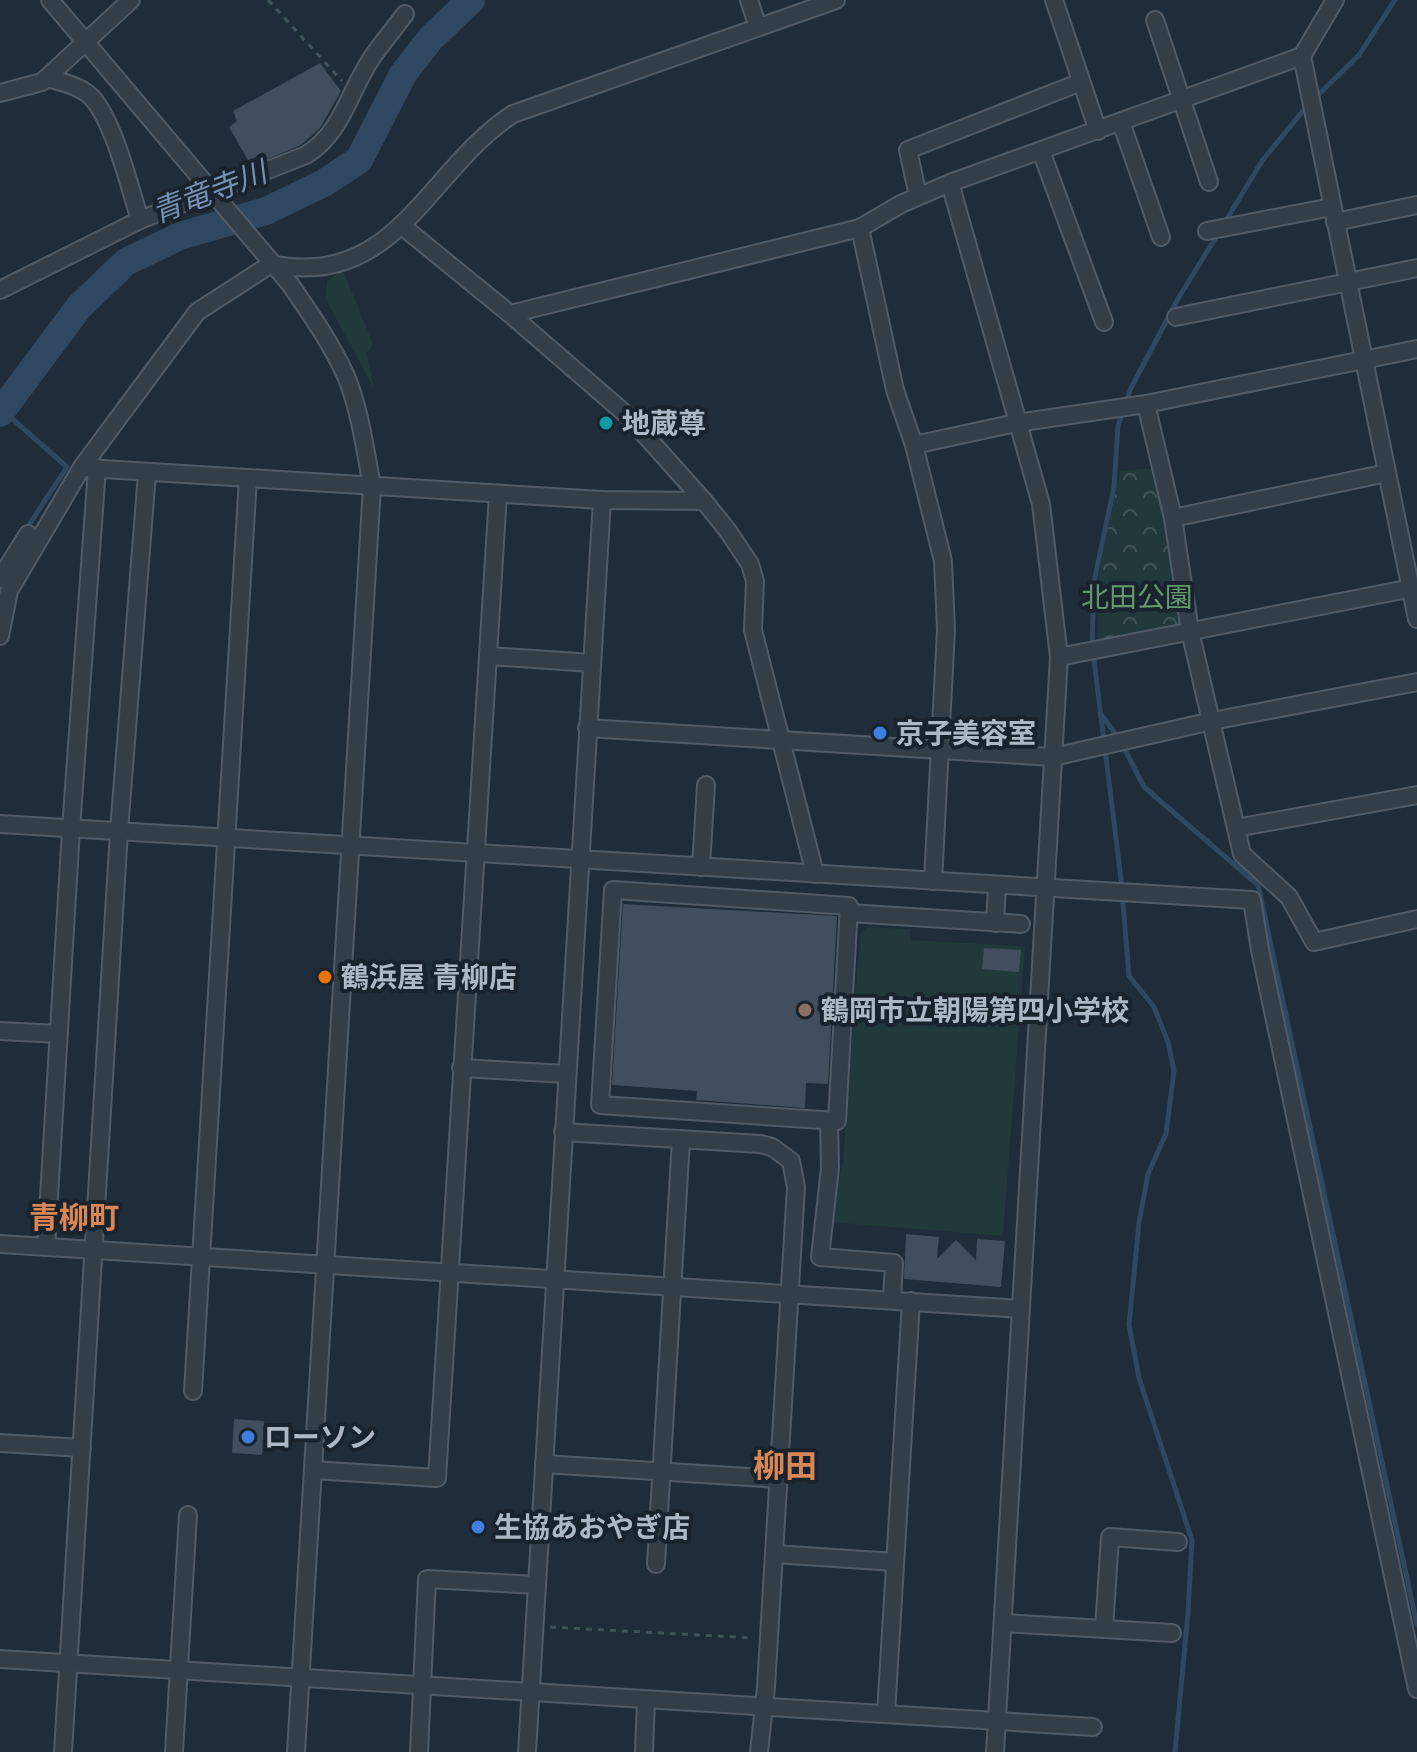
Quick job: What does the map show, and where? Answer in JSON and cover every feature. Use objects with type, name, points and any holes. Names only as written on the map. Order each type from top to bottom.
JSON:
[{"type":"street","points":[[50,0],[305,306],[346,376],[356,405],[372,486],[296,1752]]},
{"type":"street","points":[[0,93],[42,82],[131,0]]},
{"type":"street","points":[[749,0],[758,27]]},
{"type":"street","points":[[0,636],[9,591],[197,312],[271,264],[316,269],[338,264],[378,245],[402,226],[493,128],[513,114],[836,0]]},
{"type":"street","points":[[1054,0],[1098,131]]},
{"type":"street","points":[[510,314],[860,228],[918,196],[950,183],[1302,56],[1335,0]]},
{"type":"street","points":[[0,290],[140,220],[317,148],[342,117],[371,59],[405,14]]},
{"type":"street","points":[[1155,20],[1209,182]]},
{"type":"street","points":[[1302,56],[1387,473],[1414,587],[1417,619]]},
{"type":"street","points":[[47,78],[69,84],[88,94],[98,106],[120,155],[140,220]]},
{"type":"street","points":[[918,196],[908,150],[1081,82]]},
{"type":"street","points":[[1121,122],[1161,237]]},
{"type":"street","points":[[1041,151],[1104,322]]},
{"type":"street","points":[[950,183],[1041,504],[1059,657],[995,1752]]},
{"type":"street","points":[[1207,231],[1417,205]]},
{"type":"street","points":[[402,226],[628,416],[704,501],[750,564],[755,581],[753,630],[780,739],[820,874],[823,904]]},
{"type":"street","points":[[860,228],[895,390],[914,445],[943,561],[946,630],[933,881]]},
{"type":"street","points":[[1176,317],[1417,268]]},
{"type":"street","points":[[914,445],[1016,423],[1146,404],[1417,349]]},
{"type":"street","points":[[1146,404],[1173,518],[1190,631],[1242,854],[1289,897],[1314,942],[1417,919]]},
{"type":"street","points":[[90,468],[602,500],[704,501]]},
{"type":"street","points":[[46,1247],[90,468]]},
{"type":"street","points":[[63,1752],[119,831],[147,473]]},
{"type":"street","points":[[1173,518],[1387,473]]},
{"type":"street","points":[[193,1391],[248,478]]},
{"type":"street","points":[[313,1470],[437,1478],[498,494]]},
{"type":"street","points":[[527,1752],[602,500]]},
{"type":"street","points":[[0,579],[28,534]]},
{"type":"street","points":[[1059,657],[1414,587]]},
{"type":"street","points":[[488,656],[592,663]]},
{"type":"street","points":[[587,728],[1053,757],[1212,721],[1417,682]]},
{"type":"street","points":[[701,867],[706,785]]},
{"type":"street","points":[[1236,828],[1417,795]]},
{"type":"street","points":[[0,824],[1252,900],[1417,1689]]},
{"type":"street","points":[[633,891],[635,863]]},
{"type":"street","points":[[995,923],[997,886]]},
{"type":"street","points":[[613,890],[633,891],[849,906],[837,1121],[600,1105],[613,890]]},
{"type":"street","points":[[849,913],[1021,924]]},
{"type":"street","points":[[0,1031],[59,1034]]},
{"type":"street","points":[[461,1068],[567,1074]]},
{"type":"street","points":[[829,1121],[830,1168],[820,1257],[894,1263],[892,1300]]},
{"type":"street","points":[[563,1132],[760,1144],[772,1147],[791,1161],[795,1174],[794,1215],[769,1639],[759,1752]]},
{"type":"street","points":[[656,1564],[681,1139]]},
{"type":"street","points":[[794,1215],[823,1217]]},
{"type":"street","points":[[0,1244],[1021,1309]]},
{"type":"street","points":[[886,1714],[911,1301]]},
{"type":"street","points":[[0,1443],[82,1448]]},
{"type":"street","points":[[544,1464],[778,1479]]},
{"type":"street","points":[[174,1752],[188,1515]]},
{"type":"street","points":[[1104,1629],[1110,1537],[1178,1542]]},
{"type":"street","points":[[774,1554],[895,1562]]},
{"type":"street","points":[[419,1752],[427,1579],[537,1585]]},
{"type":"street","points":[[1003,1623],[1172,1633]]},
{"type":"street","points":[[0,1659],[1093,1727]]},
{"type":"street","points":[[644,1752],[646,1700]]},
{"type":"path","points":[[268,0],[353,93]]},
{"type":"path","points":[[534,1626],[769,1639]]},
{"type":"green space","points":[[343,270],[373,344],[367,353],[374,389],[325,298],[327,281]]},
{"type":"green space","name":"北田公園","points":[[1155,468],[1184,628],[1098,645],[1098,579],[1120,471]]},
{"type":"green space","points":[[867,927],[910,929],[910,940],[1025,946],[1003,1236],[829,1222],[843,1161],[860,935]]},
{"type":"building","points":[[320,63],[341,91],[320,128],[301,145],[267,159],[262,152],[249,162],[229,127],[237,121],[233,111]]},
{"type":"building","points":[[623,904],[837,916],[828,1084],[806,1083],[805,1108],[696,1100],[697,1091],[612,1085]]},
{"type":"building","points":[[984,948],[1021,950],[1019,972],[982,969]]},
{"type":"building","points":[[906,1234],[939,1237],[937,1259],[956,1240],[976,1260],[977,1239],[1005,1241],[1001,1287],[904,1279]]},
{"type":"building","name":"ローソン","points":[[234,1419],[264,1421],[262,1455],[232,1453]]},
{"type":"waterway","name":"青竜寺川","points":[[0,413],[79,307],[126,262],[180,236],[266,211],[324,183],[359,160],[403,74],[431,38],[471,0]]},
{"type":"waterway","points":[[1314,99],[1359,55],[1395,0]]},
{"type":"waterway","points":[[1225,222],[1262,161],[1307,106]]},
{"type":"waterway","points":[[1175,1752],[1192,1540],[1139,1378],[1129,1325],[1139,1223],[1148,1174],[1166,1134],[1174,1071],[1168,1042],[1154,1007],[1129,976],[1121,879],[1092,644],[1094,582],[1114,487],[1118,426],[1131,388],[1179,297],[1218,234]]},
{"type":"waterway","points":[[0,408],[67,467],[25,531]]},
{"type":"waterway","points":[[1100,713],[1118,737]]},
{"type":"waterway","points":[[1123,746],[1144,787],[1258,885],[1417,1625]]},
{"type":"place","name":"地蔵尊","points":[[606,423]]},
{"type":"place","name":"京子美容室","points":[[880,733]]},
{"type":"place","name":"鶴浜屋 青柳店","points":[[325,977]]},
{"type":"place","name":"鶴岡市立朝陽第四小学校","points":[[805,1010]]},
{"type":"place","name":"ローソン","points":[[248,1437]]},
{"type":"place","name":"生協あおやぎ店","points":[[478,1527]]},
{"type":"district","name":"青柳町","points":[[74,1217]]},
{"type":"district","name":"柳田","points":[[785,1466]]}]
